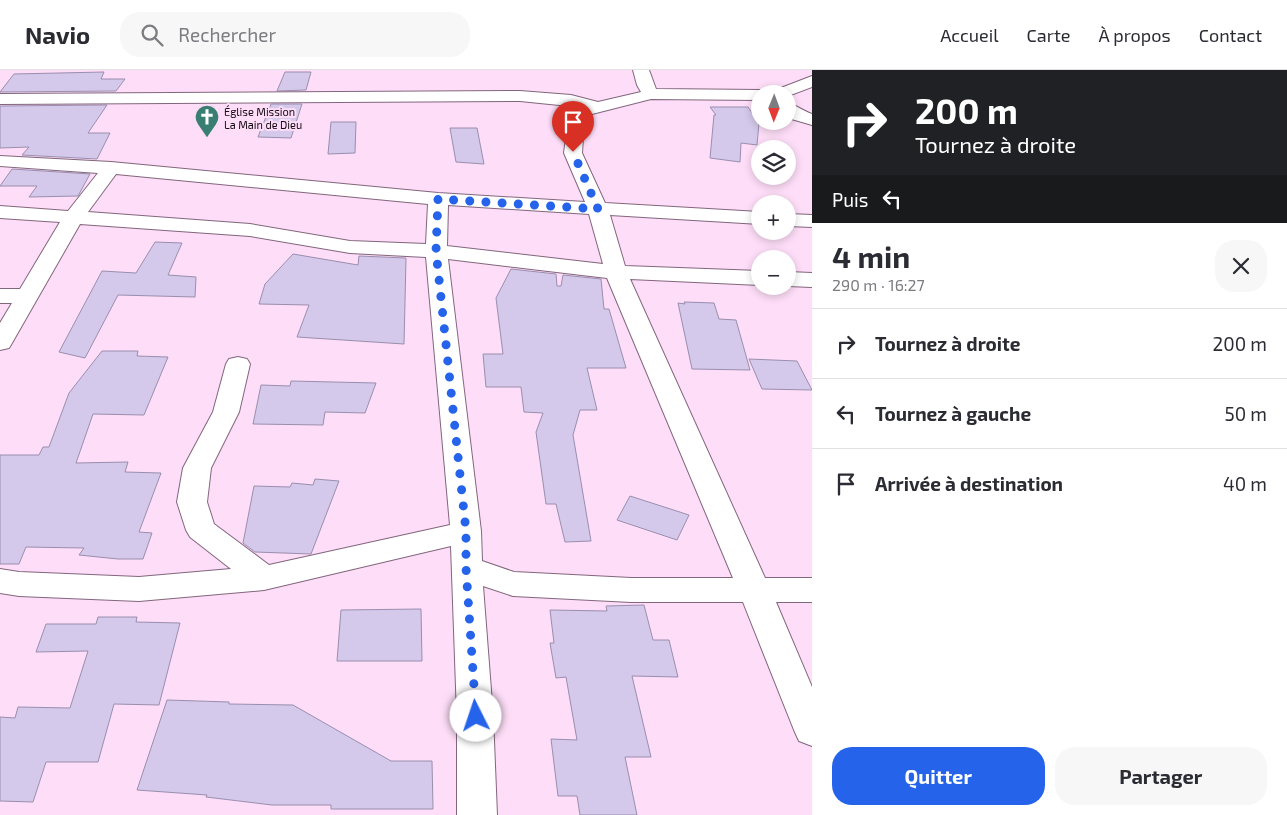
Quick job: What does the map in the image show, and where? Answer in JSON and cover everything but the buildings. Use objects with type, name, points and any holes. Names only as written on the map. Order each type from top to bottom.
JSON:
[{"type":"street","points":[[641,70],[645,85],[651,94]]},
{"type":"street","points":[[796,88],[812,81]]},
{"type":"street","points":[[751,96],[651,94],[586,110],[576,122],[573,152],[598,209],[616,272],[754,589],[812,730]]},
{"type":"street","points":[[0,99],[520,96],[571,100],[597,107]]},
{"type":"street","points":[[796,115],[812,120]]},
{"type":"street","points":[[0,161],[111,168],[438,199],[751,218]]},
{"type":"street","points":[[0,343],[73,218],[111,168]]},
{"type":"street","points":[[438,199],[436,251],[466,531],[466,568],[476,716],[477,815]]},
{"type":"street","points":[[0,212],[250,230],[350,247],[436,251],[616,272],[751,278]]},
{"type":"street","points":[[796,220],[812,221]]},
{"type":"street","points":[[796,279],[812,280]]},
{"type":"street","points":[[0,296],[28,296]]},
{"type":"street","points":[[238,364],[226,412],[197,468],[192,502],[201,530],[264,578]]},
{"type":"street","points":[[0,581],[19,584],[139,589],[264,578],[419,544],[466,531]]},
{"type":"street","points":[[466,568],[512,584],[630,590],[812,590]]},
{"type":"place","name":"Église Mission La Main de Dieu","points":[[207,138]]},
{"type":"route","points":[[476,716],[466,568],[466,531],[436,251],[438,199],[598,209],[573,152]]}]
